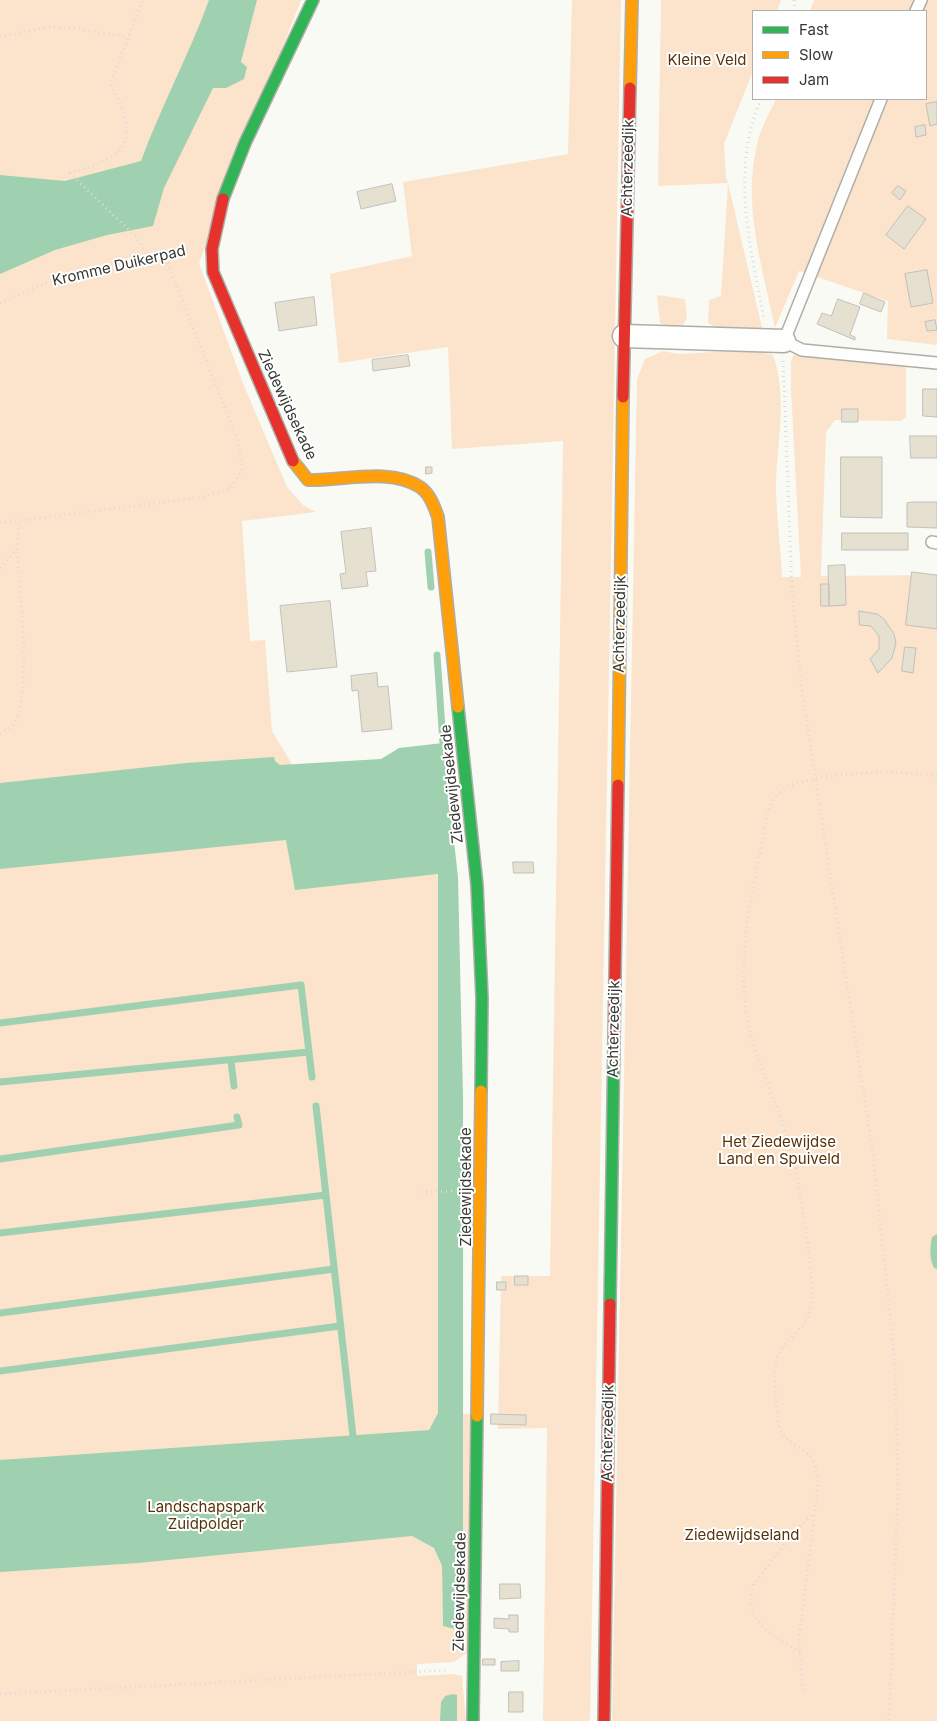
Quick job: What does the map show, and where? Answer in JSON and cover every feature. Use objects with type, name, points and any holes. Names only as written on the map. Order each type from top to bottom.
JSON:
[{"type":"street","name":"Ziedewijdsekade","points":[[313,0],[245,142],[219,210],[212,248],[213,272],[294,463],[308,480],[324,482],[390,477],[407,481],[422,488],[432,500],[438,517],[477,885],[482,998],[473,1721]]},
{"type":"street","name":"Achterzeedijk","points":[[604,1721],[624,336],[632,0]]},
{"type":"street","points":[[624,336],[778,341]]},
{"type":"lane","points":[[881,100],[778,341],[802,350],[937,363]]},
{"type":"path","points":[[143,0],[110,84],[124,108],[128,133],[117,154],[98,166],[69,173],[134,236],[149,257]]},
{"type":"path","points":[[0,37],[47,27],[74,28],[129,37]]},
{"type":"path","points":[[761,100],[747,142],[744,182],[746,225],[765,323],[778,341],[785,378],[792,589],[801,684],[814,780],[873,1154],[895,1364],[898,1491],[889,1721]]},
{"type":"path","name":"Kromme Duikerpad","points":[[0,303],[57,278],[164,254],[203,247],[212,248]]},
{"type":"path","points":[[0,523],[202,497],[230,488],[242,470],[238,441],[164,254]]},
{"type":"path","points":[[0,734],[12,725],[21,702],[23,661],[17,548],[19,521]]},
{"type":"path","points":[[0,568],[17,548]]},
{"type":"path","points":[[803,1690],[800,1652],[801,1618],[818,1486],[817,1472],[813,1459],[788,1440],[781,1432],[778,1419],[776,1364],[780,1352],[805,1322],[810,1310],[812,1288],[797,1178],[783,1120],[751,1034],[745,989],[747,916],[770,803],[784,789],[814,780],[860,773],[918,773],[937,776]]},
{"type":"path","points":[[421,1192],[460,1191]]},
{"type":"path","points":[[800,1652],[772,1636],[756,1619],[750,1594],[754,1584],[794,1532],[813,1514]]},
{"type":"path","points":[[0,1694],[474,1668]]},
{"type":"green space","name":"Landschapspark Zuidpolder","points":[[0,0],[240,0],[241,63],[257,0],[301,0],[199,263],[242,381],[287,487],[303,505],[316,512],[242,521],[250,641],[265,640],[272,731],[363,882],[439,874],[438,1413],[429,1430],[408,1432],[412,1536],[434,1548],[442,1566],[443,1626],[463,1626],[462,1414],[471,1414],[468,1652],[454,1662],[417,1664],[417,1676],[453,1674],[462,1676],[466,1721],[457,1721],[457,1696],[440,1721],[0,1721]]},
{"type":"green space","points":[[572,0],[621,0],[590,1721],[543,1721],[547,1428],[498,1429],[501,1276],[550,1276],[563,441],[452,449],[448,347],[339,363],[330,274],[412,256],[403,182],[568,154]]},
{"type":"green space","name":"Kleine Veld","points":[[661,0],[781,0],[777,10],[752,10],[752,74],[724,144],[728,183],[658,186]]},
{"type":"green space","points":[[814,0],[937,0],[937,345],[887,339],[888,301],[799,271],[775,328],[756,237],[752,191],[753,168],[758,139],[776,100],[927,100],[927,10],[810,10]]},
{"type":"green space","points":[[728,183],[763,332],[718,329],[708,323],[709,300],[721,296]]},
{"type":"green space","points":[[657,295],[685,299],[687,318],[680,330],[669,328],[660,323]]},
{"type":"green space","name":"Het Ziedewijdse Land en Spuiveld","points":[[752,350],[773,355],[780,386],[781,403],[776,485],[782,577],[801,577],[791,390],[791,362],[794,354],[906,366],[906,417],[901,421],[835,420],[826,432],[821,576],[937,575],[937,1721],[612,1721],[637,379],[645,359],[663,351],[678,354]]},
{"type":"shaded area","points":[[209,0],[257,0],[241,62],[247,67],[244,79],[226,88],[213,88],[164,188],[153,226],[107,235],[55,250],[0,274],[0,175],[65,181],[141,161]]},
{"type":"shaded area","points":[[443,743],[458,877],[463,1097],[463,1626],[455,1629],[443,1626],[442,1566],[434,1548],[412,1536],[138,1563],[0,1572],[0,1460],[429,1430],[438,1413],[438,874],[295,890],[286,840],[0,869],[0,783],[186,763],[274,757],[275,761],[280,765],[381,759],[399,748]]},
{"type":"shaded area","points":[[937,1234],[937,1269],[932,1264],[930,1253],[932,1237]]},
{"type":"shaded area","points":[[457,1695],[457,1721],[440,1721],[441,1702],[445,1696]]},
{"type":"building","points":[[937,102],[937,124],[930,126],[926,104]]},
{"type":"building","points":[[925,125],[926,135],[916,137],[915,127]]},
{"type":"building","points":[[392,184],[396,201],[361,209],[357,192]]},
{"type":"building","points":[[898,186],[906,191],[900,200],[892,193]]},
{"type":"building","points":[[908,206],[926,219],[904,249],[886,235]]},
{"type":"building","points":[[927,270],[933,303],[911,307],[905,274]]},
{"type":"building","points":[[864,293],[885,302],[881,312],[860,304]]},
{"type":"building","points":[[314,297],[317,325],[279,331],[275,303]]},
{"type":"building","points":[[838,299],[860,307],[850,335],[855,337],[855,340],[817,324],[822,313],[831,316]]},
{"type":"building","points":[[935,320],[937,330],[927,331],[925,322]]},
{"type":"building","points":[[408,355],[410,366],[373,371],[372,360]]},
{"type":"building","points":[[923,389],[937,389],[937,417],[923,416]]},
{"type":"building","points":[[842,409],[858,409],[858,422],[842,422]]},
{"type":"building","points":[[910,436],[937,436],[937,458],[911,458]]},
{"type":"building","points":[[841,457],[882,457],[882,518],[841,517]]},
{"type":"building","points":[[426,467],[432,467],[432,473],[426,474]]},
{"type":"building","points":[[937,502],[937,528],[907,527],[907,503]]},
{"type":"building","points":[[371,528],[376,571],[366,572],[368,586],[342,589],[340,574],[346,573],[341,532]]},
{"type":"building","points":[[842,533],[908,533],[908,550],[842,550]]},
{"type":"building","points":[[845,565],[846,605],[829,606],[828,566]]},
{"type":"building","points":[[912,572],[937,575],[937,629],[906,625]]},
{"type":"building","points":[[821,584],[829,584],[829,606],[821,606]]},
{"type":"building","points":[[330,601],[337,667],[287,672],[280,606]]},
{"type":"building","points":[[859,611],[877,614],[884,619],[894,634],[896,643],[892,658],[878,673],[870,659],[879,649],[879,636],[871,626],[860,625]]},
{"type":"building","points":[[905,647],[916,648],[913,673],[902,671]]},
{"type":"building","points":[[377,673],[378,687],[388,686],[392,729],[362,732],[358,690],[352,691],[351,676]]},
{"type":"building","points":[[513,862],[533,862],[534,873],[514,873]]},
{"type":"building","points":[[515,1276],[528,1276],[528,1285],[515,1285]]},
{"type":"building","points":[[497,1282],[506,1282],[506,1290],[497,1290]]},
{"type":"building","points":[[491,1414],[526,1415],[526,1425],[491,1424]]},
{"type":"building","points":[[500,1584],[520,1584],[521,1598],[500,1599]]},
{"type":"building","points":[[509,1615],[518,1615],[518,1632],[494,1628],[494,1618],[509,1619]]},
{"type":"building","points":[[483,1659],[495,1659],[495,1665],[483,1665]]},
{"type":"building","points":[[519,1661],[519,1671],[501,1671],[501,1662]]},
{"type":"building","points":[[509,1692],[523,1692],[523,1712],[509,1712]]},
{"type":"waterway","points":[[428,552],[431,587]]},
{"type":"waterway","points":[[437,655],[443,743]]},
{"type":"waterway","points":[[0,1023],[301,985],[312,1077]]},
{"type":"waterway","points":[[0,1082],[309,1052]]},
{"type":"waterway","points":[[231,1061],[234,1086]]},
{"type":"waterway","points":[[316,1106],[353,1436]]},
{"type":"waterway","points":[[0,1159],[239,1125],[237,1117]]},
{"type":"waterway","points":[[0,1233],[326,1195]]},
{"type":"waterway","points":[[0,1313],[334,1269]]},
{"type":"waterway","points":[[0,1371],[340,1326]]},
{"type":"traffic: fast","points":[[223,199],[245,143],[313,0]]},
{"type":"traffic: fast","points":[[458,707],[477,885],[482,998],[481,1091]]},
{"type":"traffic: fast","points":[[610,1304],[614,1038]]},
{"type":"traffic: fast","points":[[473,1721],[477,1416]]},
{"type":"traffic: slow","points":[[630,88],[632,0]]},
{"type":"traffic: slow","points":[[618,785],[623,397]]},
{"type":"traffic: slow","points":[[293,461],[308,480],[366,476],[395,478],[408,481],[420,487],[429,497],[438,517],[458,707]]},
{"type":"traffic: slow","points":[[477,1416],[481,1091]]},
{"type":"traffic: jam","points":[[623,397],[630,88]]},
{"type":"traffic: jam","points":[[223,199],[212,249],[213,272],[293,461]]},
{"type":"traffic: jam","points":[[614,1038],[618,785]]},
{"type":"traffic: jam","points":[[604,1721],[610,1304]]},
{"type":"park label","name":"Ziedewijdseland","points":[[742,1535]]}]
